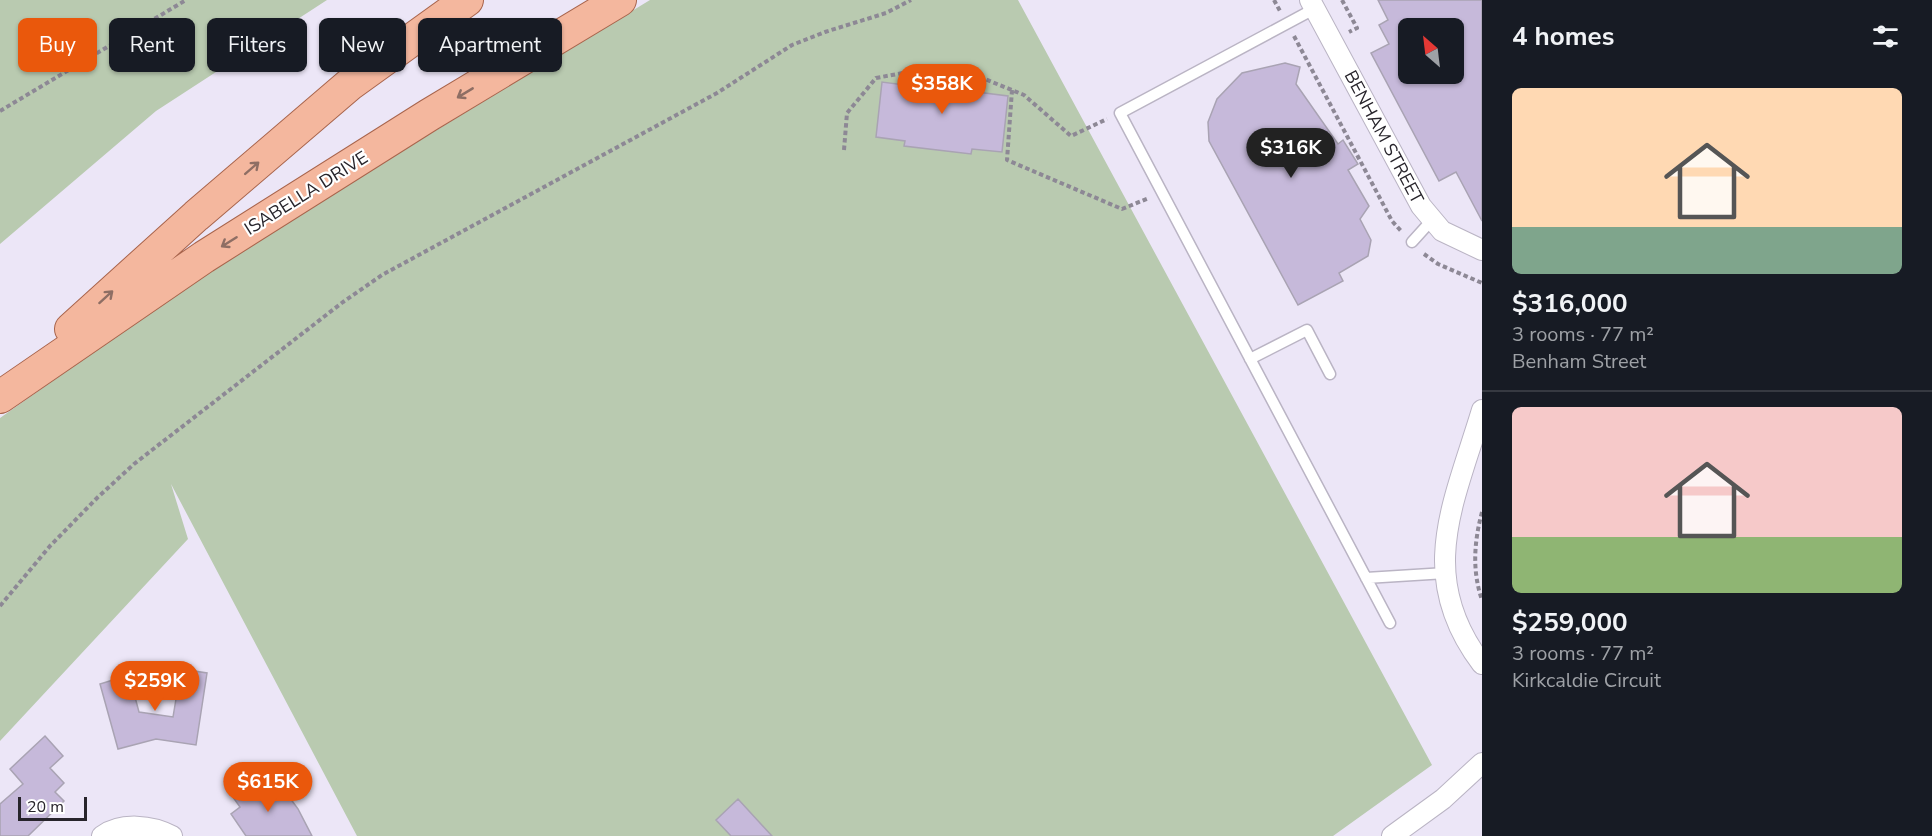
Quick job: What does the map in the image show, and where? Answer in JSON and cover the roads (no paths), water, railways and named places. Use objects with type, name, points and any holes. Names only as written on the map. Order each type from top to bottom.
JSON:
[{"type":"main road","name":"ISABELLA DRIVE","points":[[0,395],[196,216],[350,85],[467,0]]},
{"type":"main road","name":"ISABELLA DRIVE","points":[[0,395],[204,258],[429,115],[620,0]]},
{"type":"street","name":"BENHAM STREET","points":[[1312,4],[1431,221],[1442,231],[1482,250]]},
{"type":"street","points":[[1482,410],[1447,523],[1443,554],[1455,615],[1464,637],[1482,664]]},
{"type":"street","points":[[1392,836],[1443,799],[1482,763]]},
{"type":"street","points":[[102,836],[117,829],[141,826],[172,836]]},
{"type":"lane","points":[[1312,4],[1287,23],[1120,113],[1390,623]]},
{"type":"lane","points":[[1412,242],[1431,221]]},
{"type":"lane","points":[[1250,360],[1307,330],[1330,374]]},
{"type":"lane","points":[[1366,578],[1446,573]]}]
